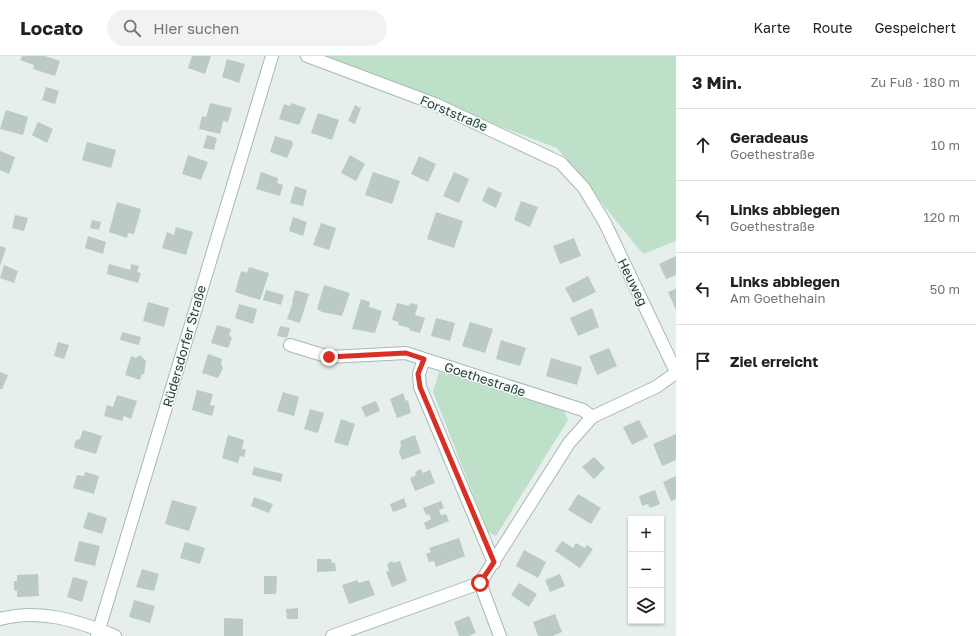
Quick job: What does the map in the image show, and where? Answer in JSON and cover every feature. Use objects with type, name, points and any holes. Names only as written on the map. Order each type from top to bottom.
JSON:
[{"type":"street","name":"Rüdersdorfer Straße","points":[[98,633],[272,56]]},
{"type":"street","name":"Forststraße","points":[[307,56],[435,104],[510,138],[561,163],[588,193]]},
{"type":"street","name":"Heuweg","points":[[588,193],[605,223],[676,373]]},
{"type":"street","name":"Goethestraße","points":[[290,345],[329,357],[406,353],[583,410],[592,417]]},
{"type":"street","points":[[424,359],[418,374],[420,387],[494,562]]},
{"type":"street","points":[[332,636],[480,583],[568,443],[592,417],[656,386],[676,373]]},
{"type":"street","points":[[480,583],[500,636]]},
{"type":"street","points":[[0,620],[34,614],[55,617],[98,633],[115,636]]},
{"type":"green space","points":[[313,56],[676,56],[676,241],[643,254],[557,148]]},
{"type":"green space","points":[[439,372],[564,410],[568,420],[496,536],[488,532],[433,392]]},
{"type":"building","points":[[22,56],[45,56],[60,61],[55,76],[33,69],[34,65],[20,60]]},
{"type":"building","points":[[192,56],[211,56],[205,74],[188,68]]},
{"type":"building","points":[[227,59],[245,64],[239,83],[222,77]]},
{"type":"building","points":[[46,87],[59,91],[55,104],[42,100]]},
{"type":"building","points":[[210,103],[232,108],[228,122],[223,121],[220,134],[199,129],[202,116],[206,117]]},
{"type":"building","points":[[291,103],[306,108],[299,125],[279,119],[284,104],[290,106]]},
{"type":"building","points":[[355,105],[361,108],[355,124],[348,121]]},
{"type":"building","points":[[6,110],[28,117],[23,135],[0,129]]},
{"type":"building","points":[[318,113],[339,120],[332,140],[311,133]]},
{"type":"building","points":[[38,122],[53,129],[47,143],[32,135]]},
{"type":"building","points":[[207,135],[217,138],[214,150],[203,148]]},
{"type":"building","points":[[275,136],[292,141],[293,144],[287,158],[270,152]]},
{"type":"building","points":[[87,142],[116,150],[111,168],[82,160]]},
{"type":"building","points":[[0,151],[15,157],[9,174],[0,170]]},
{"type":"building","points":[[188,155],[208,162],[201,180],[182,174]]},
{"type":"building","points":[[350,155],[365,164],[356,181],[341,173]]},
{"type":"building","points":[[419,156],[436,164],[428,182],[411,174]]},
{"type":"building","points":[[261,172],[278,178],[277,183],[283,185],[280,196],[256,189]]},
{"type":"building","points":[[373,172],[400,181],[392,204],[365,195]]},
{"type":"building","points":[[454,172],[469,179],[459,203],[443,196]]},
{"type":"building","points":[[295,186],[307,190],[303,206],[290,203]]},
{"type":"building","points":[[488,187],[502,193],[496,208],[482,201]]},
{"type":"building","points":[[521,201],[538,207],[530,227],[514,220]]},
{"type":"building","points":[[117,202],[141,209],[134,234],[128,233],[127,238],[109,232]]},
{"type":"building","points":[[436,212],[463,221],[454,248],[427,239]]},
{"type":"building","points":[[15,215],[28,218],[24,231],[12,228]]},
{"type":"building","points":[[293,217],[307,222],[303,236],[289,231]]},
{"type":"building","points":[[92,220],[101,222],[99,230],[90,228]]},
{"type":"building","points":[[321,223],[336,228],[329,250],[313,245]]},
{"type":"building","points":[[176,227],[193,232],[186,255],[162,248],[167,232],[174,235]]},
{"type":"building","points":[[88,236],[106,242],[103,254],[85,248]]},
{"type":"building","points":[[574,238],[581,256],[560,264],[553,246]]},
{"type":"building","points":[[0,246],[6,248],[0,266]]},
{"type":"building","points":[[676,256],[676,275],[666,279],[659,264]]},
{"type":"building","points":[[109,264],[130,270],[131,264],[139,266],[137,272],[141,273],[138,283],[107,274]]},
{"type":"building","points":[[4,265],[18,271],[14,283],[0,278]]},
{"type":"building","points":[[249,267],[269,273],[260,300],[235,292],[241,271],[247,273]]},
{"type":"building","points":[[588,276],[596,292],[573,303],[565,288]]},
{"type":"building","points":[[324,285],[350,293],[342,316],[322,312],[317,309]]},
{"type":"building","points":[[676,289],[676,310],[668,292]]},
{"type":"building","points":[[266,290],[284,295],[281,305],[263,300]]},
{"type":"building","points":[[295,290],[309,294],[300,323],[287,319],[293,302]]},
{"type":"building","points":[[361,299],[370,302],[369,307],[382,311],[375,333],[352,329]]},
{"type":"building","points":[[148,302],[169,308],[164,327],[143,321]]},
{"type":"building","points":[[397,303],[409,306],[410,303],[418,305],[415,315],[425,318],[420,333],[409,330],[410,328],[398,325],[399,322],[392,320]]},
{"type":"building","points":[[239,304],[257,309],[253,324],[235,318]]},
{"type":"building","points":[[592,308],[599,327],[578,336],[570,318]]},
{"type":"building","points":[[436,318],[455,323],[450,341],[431,336]]},
{"type":"building","points":[[470,322],[493,329],[485,353],[462,346]]},
{"type":"building","points":[[217,325],[231,329],[229,335],[232,338],[228,348],[211,343]]},
{"type":"building","points":[[280,326],[290,328],[287,338],[277,336]]},
{"type":"building","points":[[122,332],[141,337],[139,345],[120,340]]},
{"type":"building","points":[[501,340],[526,348],[520,366],[496,359]]},
{"type":"building","points":[[58,342],[69,345],[64,359],[54,356]]},
{"type":"building","points":[[609,348],[617,366],[597,375],[589,356]]},
{"type":"building","points":[[208,354],[222,359],[221,364],[223,368],[218,378],[202,373]]},
{"type":"building","points":[[140,355],[146,361],[144,374],[142,374],[140,380],[125,375],[131,356],[136,358]]},
{"type":"building","points":[[551,358],[582,367],[577,385],[546,376]]},
{"type":"building","points":[[0,372],[8,375],[2,389],[0,389]]},
{"type":"building","points":[[197,390],[213,394],[210,405],[215,406],[212,416],[192,410]]},
{"type":"building","points":[[283,392],[299,397],[294,416],[277,411]]},
{"type":"building","points":[[403,393],[406,401],[408,400],[411,413],[397,418],[390,399]]},
{"type":"building","points":[[117,395],[137,401],[131,419],[124,416],[122,421],[104,416],[107,405],[113,407]]},
{"type":"building","points":[[376,401],[380,411],[366,417],[361,407]]},
{"type":"building","points":[[310,409],[324,413],[318,433],[304,429]]},
{"type":"building","points":[[341,419],[355,424],[348,446],[334,442]]},
{"type":"building","points":[[639,420],[648,437],[632,445],[623,427]]},
{"type":"building","points":[[83,430],[102,436],[96,454],[75,448],[74,446],[76,440],[80,439]]},
{"type":"building","points":[[676,434],[676,460],[662,466],[653,444]]},
{"type":"building","points":[[228,435],[244,440],[242,449],[246,450],[244,457],[240,456],[238,463],[222,458]]},
{"type":"building","points":[[415,435],[421,453],[402,460],[399,452],[401,446],[400,441]]},
{"type":"building","points":[[594,457],[605,468],[594,479],[582,467]]},
{"type":"building","points":[[254,467],[283,474],[281,482],[252,475]]},
{"type":"building","points":[[421,469],[423,473],[430,470],[435,483],[415,491],[410,478],[416,475],[415,472]]},
{"type":"building","points":[[85,472],[99,476],[94,494],[73,488],[77,475],[84,476]]},
{"type":"building","points":[[676,476],[676,499],[671,501],[663,482]]},
{"type":"building","points":[[655,490],[660,504],[650,508],[648,504],[642,506],[639,496]]},
{"type":"building","points":[[578,494],[601,508],[591,524],[568,510]]},
{"type":"building","points":[[254,497],[273,504],[269,513],[251,506]]},
{"type":"building","points":[[404,498],[407,507],[393,512],[390,504]]},
{"type":"building","points":[[172,500],[197,507],[189,531],[165,524]]},
{"type":"building","points":[[441,501],[444,508],[439,510],[441,515],[446,514],[449,521],[427,530],[424,523],[431,519],[429,514],[426,515],[423,508]]},
{"type":"building","points":[[88,512],[107,518],[102,534],[83,528]]},
{"type":"building","points":[[459,538],[465,556],[436,567],[434,561],[429,562],[426,554],[431,552],[429,548]]},
{"type":"building","points":[[79,541],[100,546],[95,566],[74,561]]},
{"type":"building","points":[[562,541],[573,548],[576,543],[585,548],[587,545],[593,549],[580,568],[555,551]]},
{"type":"building","points":[[185,542],[205,548],[200,564],[180,558]]},
{"type":"building","points":[[524,550],[546,562],[538,578],[516,566]]},
{"type":"building","points":[[317,559],[331,559],[332,563],[335,563],[336,571],[317,572]]},
{"type":"building","points":[[392,561],[394,563],[400,561],[407,581],[392,587],[386,572],[389,571],[387,564]]},
{"type":"building","points":[[142,569],[159,574],[154,591],[136,587]]},
{"type":"building","points":[[38,574],[39,596],[17,597],[17,591],[14,590],[14,581],[17,581],[17,575]]},
{"type":"building","points":[[560,574],[565,586],[550,592],[545,580]]},
{"type":"building","points":[[264,576],[277,576],[276,594],[264,594]]},
{"type":"building","points":[[73,577],[88,581],[82,602],[67,597]]},
{"type":"building","points":[[357,580],[359,583],[369,580],[375,595],[349,604],[342,585]]},
{"type":"building","points":[[519,583],[537,594],[529,607],[511,595]]},
{"type":"building","points":[[134,600],[155,606],[150,623],[129,617]]},
{"type":"building","points":[[298,608],[298,619],[287,619],[286,609]]},
{"type":"building","points":[[555,614],[562,632],[553,636],[538,636],[533,622]]},
{"type":"building","points":[[469,616],[476,633],[469,636],[459,636],[454,622]]},
{"type":"building","points":[[224,618],[243,619],[243,636],[224,636]]},
{"type":"route","points":[[329,357],[406,353],[424,359],[418,374],[420,387],[494,562],[480,583]]}]
